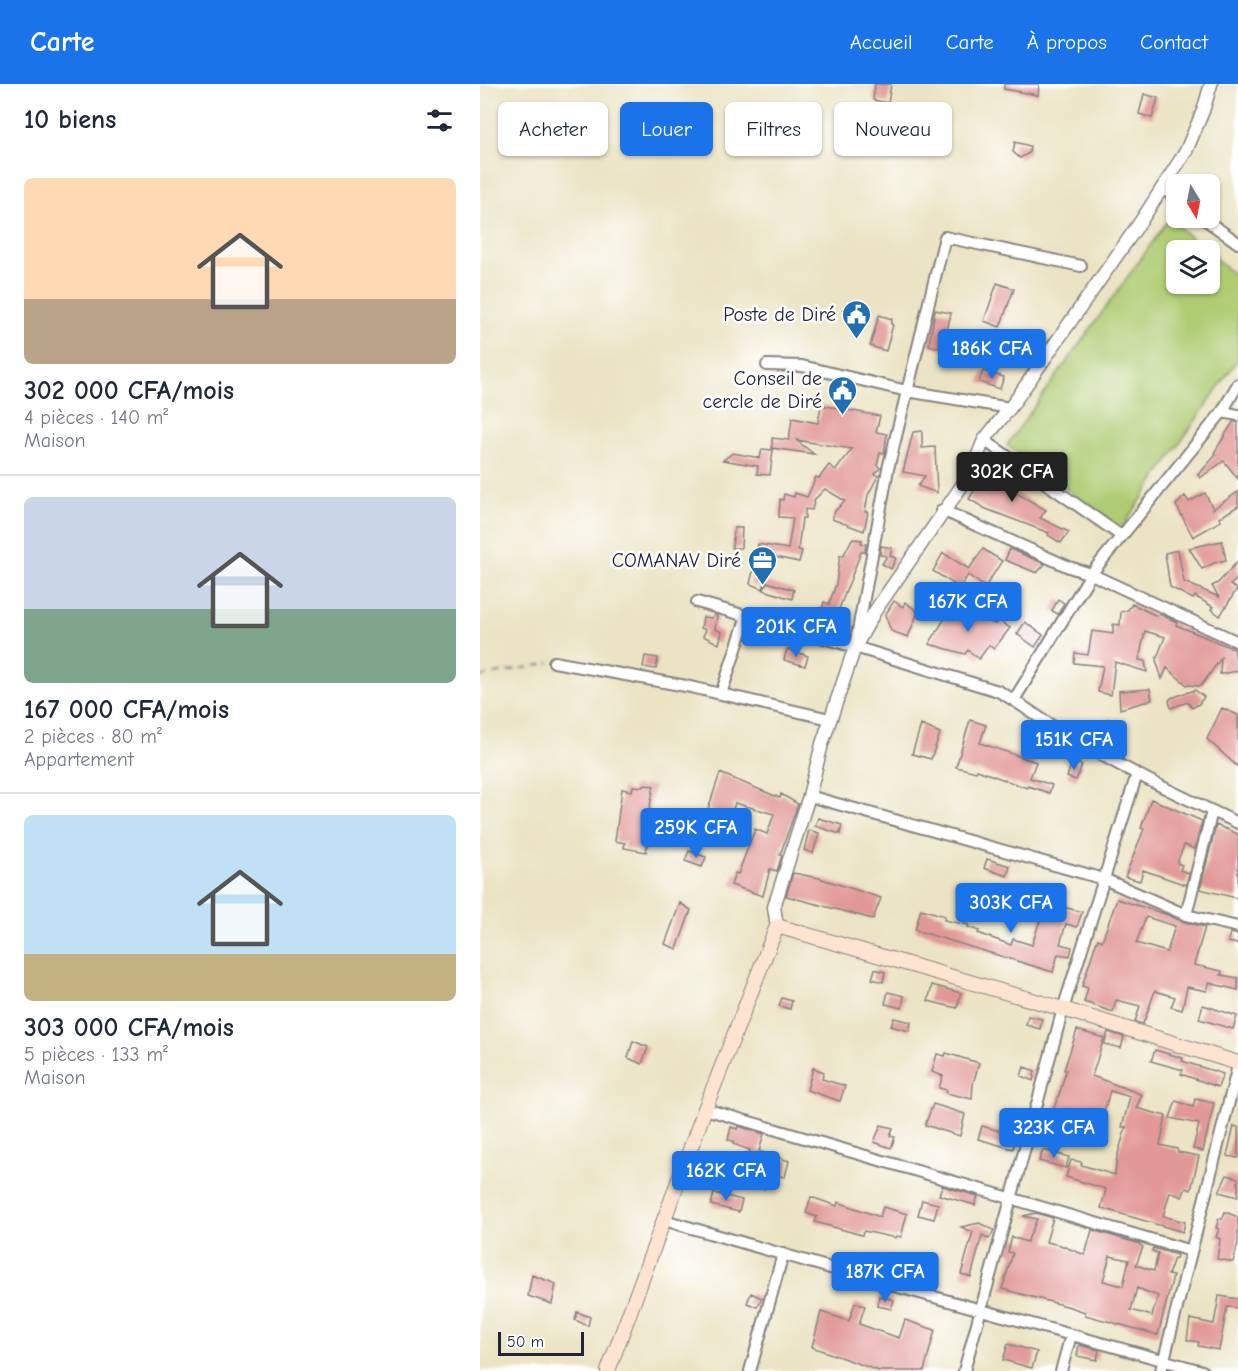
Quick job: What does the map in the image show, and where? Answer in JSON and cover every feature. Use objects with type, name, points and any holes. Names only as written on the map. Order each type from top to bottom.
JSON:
[{"type":"main road","points":[[608,1371],[705,1109],[777,926],[1063,1009],[1238,1064]]},
{"type":"street","points":[[777,926],[774,907],[830,719],[855,647],[874,610],[942,510],[970,474],[984,440],[1010,408],[1186,152],[1203,111],[1211,84]]},
{"type":"street","points":[[1162,188],[1166,191]]},
{"type":"street","points":[[1217,228],[1238,243]]},
{"type":"street","points":[[855,647],[888,469],[945,237],[1081,266]]},
{"type":"street","points":[[767,365],[802,366],[907,391],[1010,408]]},
{"type":"street","points":[[1014,699],[1091,574],[1120,535],[1222,411],[1238,384]]},
{"type":"street","points":[[1222,411],[1238,415]]},
{"type":"street","points":[[984,440],[1120,535]]},
{"type":"street","points":[[942,510],[1069,567],[1091,574],[1238,642]]},
{"type":"street","points":[[696,602],[855,647],[998,692],[1014,699],[1057,729],[1137,774],[1238,823]]},
{"type":"street","points":[[721,694],[747,616]]},
{"type":"street","points":[[554,662],[721,694],[830,719]]},
{"type":"street","points":[[964,1371],[1063,1009],[1137,774]]},
{"type":"street","points":[[808,796],[1104,879],[1186,915],[1238,927]]},
{"type":"street","points":[[1186,915],[1212,811]]},
{"type":"street","points":[[1162,1366],[1238,1064]]},
{"type":"street","points":[[705,1109],[1191,1251]]},
{"type":"street","points":[[664,1220],[1071,1335],[1162,1366],[1202,1371]]},
{"type":"street","points":[[750,1371],[783,1254]]},
{"type":"street","points":[[1061,1371],[1071,1335]]},
{"type":"green space","points":[[1166,223],[1166,228],[1180,228],[1194,240],[1166,240],[1166,294],[1220,294],[1220,262],[1238,278],[1238,359],[1121,529],[1007,445]]},
{"type":"building","points":[[875,84],[891,84],[888,102],[873,100]]},
{"type":"building","points":[[1004,84],[1039,84],[1038,95],[1004,89]]},
{"type":"building","points":[[1144,94],[1158,98],[1152,118],[1139,114]]},
{"type":"building","points":[[1015,142],[1030,146],[1029,153],[1020,158],[1013,152]]},
{"type":"building","points":[[997,283],[1014,289],[1000,327],[984,321]]},
{"type":"building","points":[[935,310],[951,313],[943,349],[929,345]]},
{"type":"building","points":[[879,315],[892,319],[891,324],[893,325],[886,351],[870,346]]},
{"type":"building","points":[[983,371],[1004,377],[1000,389],[979,382]]},
{"type":"building","points":[[821,405],[880,416],[876,432],[887,434],[884,453],[880,453],[877,465],[880,468],[875,474],[878,476],[868,495],[865,512],[868,512],[864,531],[832,519],[835,511],[845,501],[825,489],[815,499],[812,510],[805,509],[798,550],[802,551],[799,562],[756,553],[758,544],[788,549],[793,518],[779,517],[780,499],[783,500],[784,494],[794,497],[795,493],[807,497],[816,477],[819,478],[829,465],[836,470],[852,449],[796,440],[814,454],[772,448],[772,438],[789,440],[792,418],[818,423]]},
{"type":"building","points":[[1233,422],[1238,422],[1238,479],[1224,461],[1200,478],[1198,475],[1216,455],[1214,453]]},
{"type":"building","points":[[922,431],[922,448],[935,447],[937,493],[918,486],[925,476],[903,472],[913,432]]},
{"type":"building","points":[[762,449],[773,450],[770,475],[757,474],[758,466],[723,460],[733,453],[760,458]]},
{"type":"building","points":[[991,464],[1008,475],[1006,478],[1012,483],[1008,488],[1046,510],[1040,518],[1069,532],[1061,543],[1048,535],[1049,533],[986,509],[969,499]]},
{"type":"building","points":[[1238,492],[1238,506],[1219,518],[1221,521],[1193,537],[1176,505],[1185,496],[1189,502],[1205,493],[1213,509]]},
{"type":"building","points":[[734,528],[742,528],[741,548],[732,548]]},
{"type":"building","points":[[852,539],[862,540],[861,543],[866,544],[865,552],[861,552],[836,617],[821,612],[824,602],[829,604],[836,584],[840,555],[843,556]]},
{"type":"building","points":[[1222,541],[1226,560],[1202,569],[1189,548]]},
{"type":"building","points":[[881,546],[892,548],[890,556],[896,558],[891,569],[882,564],[887,556],[880,555]]},
{"type":"building","points":[[983,549],[1002,561],[985,587],[968,575],[960,588],[933,571],[943,553],[969,569]]},
{"type":"building","points":[[1010,549],[1045,564],[1037,573],[1005,560]]},
{"type":"building","points":[[1178,550],[1184,582],[1219,597],[1212,586],[1218,583],[1238,561],[1238,578],[1230,585],[1237,589],[1220,616],[1211,609],[1213,607],[1195,596],[1193,599],[1170,587],[1165,553]]},
{"type":"building","points":[[753,571],[767,576],[763,589],[750,584]]},
{"type":"building","points":[[767,582],[794,590],[792,599],[764,590]]},
{"type":"building","points":[[1058,599],[1064,603],[1058,614],[1052,611]]},
{"type":"building","points":[[894,601],[903,607],[905,602],[918,612],[908,637],[891,631],[885,615]]},
{"type":"building","points":[[1132,604],[1234,649],[1238,671],[1220,674],[1221,658],[1201,686],[1187,685],[1167,668],[1162,679],[1156,660],[1165,637],[1145,631],[1139,660],[1145,661],[1147,672],[1115,662],[1111,695],[1098,692],[1103,666],[1074,663],[1075,653],[1088,655],[1092,631],[1113,634],[1113,624],[1120,625],[1121,612],[1128,610]]},
{"type":"building","points":[[952,607],[995,624],[998,620],[1010,628],[994,649],[989,645],[979,659],[968,650],[965,654],[929,644]]},
{"type":"building","points":[[714,615],[717,616],[715,629],[722,632],[719,644],[703,636],[706,630],[701,628],[703,617],[712,618]]},
{"type":"building","points":[[1025,622],[1043,635],[1035,647],[1017,634]]},
{"type":"building","points":[[787,649],[808,656],[805,666],[784,660]]},
{"type":"building","points":[[645,656],[658,658],[656,669],[643,667]]},
{"type":"building","points":[[1150,689],[1152,700],[1120,709],[1119,691]]},
{"type":"building","points":[[1195,690],[1204,697],[1199,704],[1192,708],[1188,702],[1171,708],[1169,701],[1171,698]]},
{"type":"building","points":[[1222,708],[1238,715],[1238,767],[1207,739]]},
{"type":"building","points":[[1108,719],[1124,728],[1121,735],[1125,737],[1120,746],[1110,740],[1107,745],[1096,739]]},
{"type":"building","points":[[970,720],[986,725],[980,743],[1036,762],[1030,778],[1052,785],[1049,793],[1028,786],[1027,788],[977,770],[976,772],[956,767]]},
{"type":"building","points":[[921,725],[940,733],[931,759],[912,754]]},
{"type":"building","points":[[1072,762],[1082,765],[1076,780],[1067,777]]},
{"type":"building","points":[[720,773],[780,798],[781,794],[798,804],[780,855],[782,855],[777,871],[770,869],[763,896],[731,885],[735,873],[738,874],[755,829],[767,834],[774,814],[735,803],[730,818],[708,809]]},
{"type":"building","points":[[644,785],[654,786],[647,821],[651,821],[646,852],[624,848],[625,843],[615,841],[622,789],[632,791],[633,786],[644,787]]},
{"type":"building","points":[[1151,799],[1202,821],[1195,849],[1184,845],[1177,863],[1182,865],[1180,870],[1189,873],[1186,885],[1143,870],[1140,881],[1125,877],[1144,829],[1141,828]]},
{"type":"building","points":[[818,818],[842,825],[840,834],[815,826]]},
{"type":"building","points":[[1216,825],[1238,834],[1238,896],[1236,898],[1200,889]]},
{"type":"building","points":[[809,830],[819,833],[813,853],[804,850]]},
{"type":"building","points":[[689,851],[706,857],[702,867],[685,861]]},
{"type":"building","points":[[987,859],[1010,866],[1007,876],[984,868]]},
{"type":"building","points":[[793,873],[819,878],[881,898],[873,919],[786,896]]},
{"type":"building","points":[[1006,894],[1054,909],[1056,905],[1082,912],[1077,927],[1066,924],[1060,944],[1072,947],[1070,956],[1058,954],[1053,972],[915,930],[921,909],[945,916],[944,920],[969,925],[968,927],[979,931],[978,933],[1011,945],[1013,939],[1032,945],[1041,917],[1002,905]]},
{"type":"building","points":[[1117,899],[1205,927],[1194,965],[1222,971],[1221,975],[1238,978],[1238,990],[1209,983],[1207,991],[1187,987],[1182,1010],[1171,1007],[1175,997],[1155,991],[1143,1024],[1135,1022],[1140,1006],[1116,1000],[1113,1012],[1084,1002],[1088,988],[1082,986],[1098,939],[1102,941]],"holes":[[[1146,917],[1175,926],[1167,952],[1136,943]]]},
{"type":"building","points":[[680,903],[691,910],[677,949],[665,944]]},
{"type":"building","points":[[1230,933],[1238,935],[1238,944],[1228,942]]},
{"type":"building","points":[[875,969],[885,972],[883,982],[872,979]]},
{"type":"building","points":[[932,985],[961,993],[957,1008],[928,1001]]},
{"type":"building","points":[[888,992],[904,996],[902,1008],[885,1004]]},
{"type":"building","points":[[782,998],[792,1001],[790,1009],[779,1006]]},
{"type":"building","points":[[1203,1005],[1237,1016],[1233,1029],[1199,1019]]},
{"type":"building","points":[[1028,1016],[1042,1019],[1040,1029],[1026,1025]]},
{"type":"building","points":[[894,1018],[911,1022],[909,1031],[891,1026]]},
{"type":"building","points":[[1077,1030],[1104,1038],[1092,1076],[1142,1095],[1136,1108],[1166,1116],[1160,1145],[1177,1149],[1178,1152],[1199,1156],[1191,1190],[1186,1188],[1182,1197],[1170,1192],[1163,1216],[1185,1222],[1183,1232],[1101,1208],[1106,1189],[1066,1177],[1071,1160],[1115,1175],[1117,1157],[1126,1127],[1122,1127],[1130,1097],[1110,1091],[1101,1122],[1061,1112],[1052,1140],[1040,1135],[1044,1123],[1048,1124],[1061,1089],[1066,1070],[1064,1070]]},
{"type":"building","points":[[1108,1032],[1124,1037],[1121,1048],[1104,1044]]},
{"type":"building","points":[[633,1041],[648,1047],[642,1064],[628,1058]]},
{"type":"building","points":[[1155,1050],[1223,1074],[1218,1087],[1181,1074],[1183,1070],[1151,1061]]},
{"type":"building","points":[[946,1053],[979,1063],[973,1084],[972,1099],[946,1093],[947,1090],[939,1088],[943,1076],[932,1072],[937,1054],[945,1056]]},
{"type":"building","points":[[1024,1067],[1035,1071],[1033,1081],[1021,1076]]},
{"type":"building","points":[[813,1068],[824,1072],[822,1079],[845,1086],[840,1101],[807,1090]]},
{"type":"building","points":[[1195,1099],[1214,1103],[1203,1151],[1193,1149],[1199,1124],[1170,1118],[1176,1101],[1193,1107]]},
{"type":"building","points":[[933,1104],[965,1114],[960,1136],[925,1125]]},
{"type":"building","points":[[881,1125],[893,1128],[890,1136],[895,1137],[891,1148],[874,1142]]},
{"type":"building","points":[[738,1126],[764,1134],[759,1151],[789,1161],[785,1177],[768,1174],[764,1189],[751,1185],[757,1167],[746,1164],[750,1150],[728,1140],[731,1127],[737,1129]]},
{"type":"building","points":[[982,1126],[1017,1136],[1013,1149],[978,1139]]},
{"type":"building","points":[[1234,1126],[1238,1127],[1238,1158],[1227,1156]]},
{"type":"building","points":[[1043,1150],[1069,1157],[1066,1168],[1039,1161]]},
{"type":"building","points":[[1227,1175],[1238,1178],[1238,1197],[1219,1192]]},
{"type":"building","points":[[942,1186],[978,1196],[975,1205],[939,1195]]},
{"type":"building","points":[[714,1193],[742,1200],[739,1212],[711,1205]]},
{"type":"building","points":[[811,1197],[837,1206],[838,1202],[880,1217],[883,1207],[907,1214],[901,1237],[864,1231],[862,1235],[815,1222],[817,1217],[806,1213]]},
{"type":"building","points":[[922,1200],[938,1204],[934,1219],[918,1215]]},
{"type":"building","points":[[1225,1212],[1238,1217],[1238,1244],[1233,1262],[1217,1259],[1220,1239],[1216,1237],[1219,1229],[1216,1228],[1219,1218],[1222,1219]]},
{"type":"building","points":[[1036,1213],[1053,1218],[1046,1242],[1085,1255],[1092,1230],[1137,1243],[1143,1247],[1136,1265],[1154,1271],[1158,1253],[1152,1251],[1153,1248],[1177,1255],[1168,1275],[1173,1276],[1158,1335],[1085,1315],[1085,1312],[1070,1307],[1002,1289],[1013,1253],[1008,1252],[1012,1237],[1027,1242],[1037,1219],[1023,1216]],"holes":[[[1110,1256],[1129,1260],[1123,1286],[1103,1281]],[[1137,1288],[1158,1296],[1152,1316],[1131,1310]]]},
{"type":"building","points":[[979,1223],[994,1230],[989,1239],[982,1235],[971,1277],[961,1274],[973,1232],[961,1227]]},
{"type":"building","points":[[532,1275],[556,1284],[552,1304],[528,1296]]},
{"type":"building","points":[[751,1293],[762,1298],[757,1307],[747,1303]]},
{"type":"building","points":[[879,1296],[894,1300],[891,1309],[877,1306]]},
{"type":"building","points":[[1219,1296],[1238,1299],[1238,1308],[1227,1307],[1219,1350],[1198,1346],[1199,1342],[1187,1340],[1190,1319],[1214,1324]]},
{"type":"building","points":[[855,1303],[865,1306],[859,1324],[899,1338],[905,1320],[935,1330],[924,1371],[879,1371],[812,1347],[821,1312],[849,1321]]},
{"type":"building","points":[[577,1312],[590,1317],[588,1326],[575,1320]]},
{"type":"building","points":[[1008,1344],[1037,1352],[1032,1368],[1003,1360]]},
{"type":"building","points":[[1079,1345],[1099,1350],[1097,1360],[1077,1356]]},
{"type":"ferry route","points":[[480,677],[550,663]]},
{"type":"place","name":"Poste de Diré","points":[[857,340]]},
{"type":"place","name":"Conseil de cercle de Diré","points":[[843,416]]},
{"type":"place","name":"COMANAV Diré","points":[[762,586]]}]
